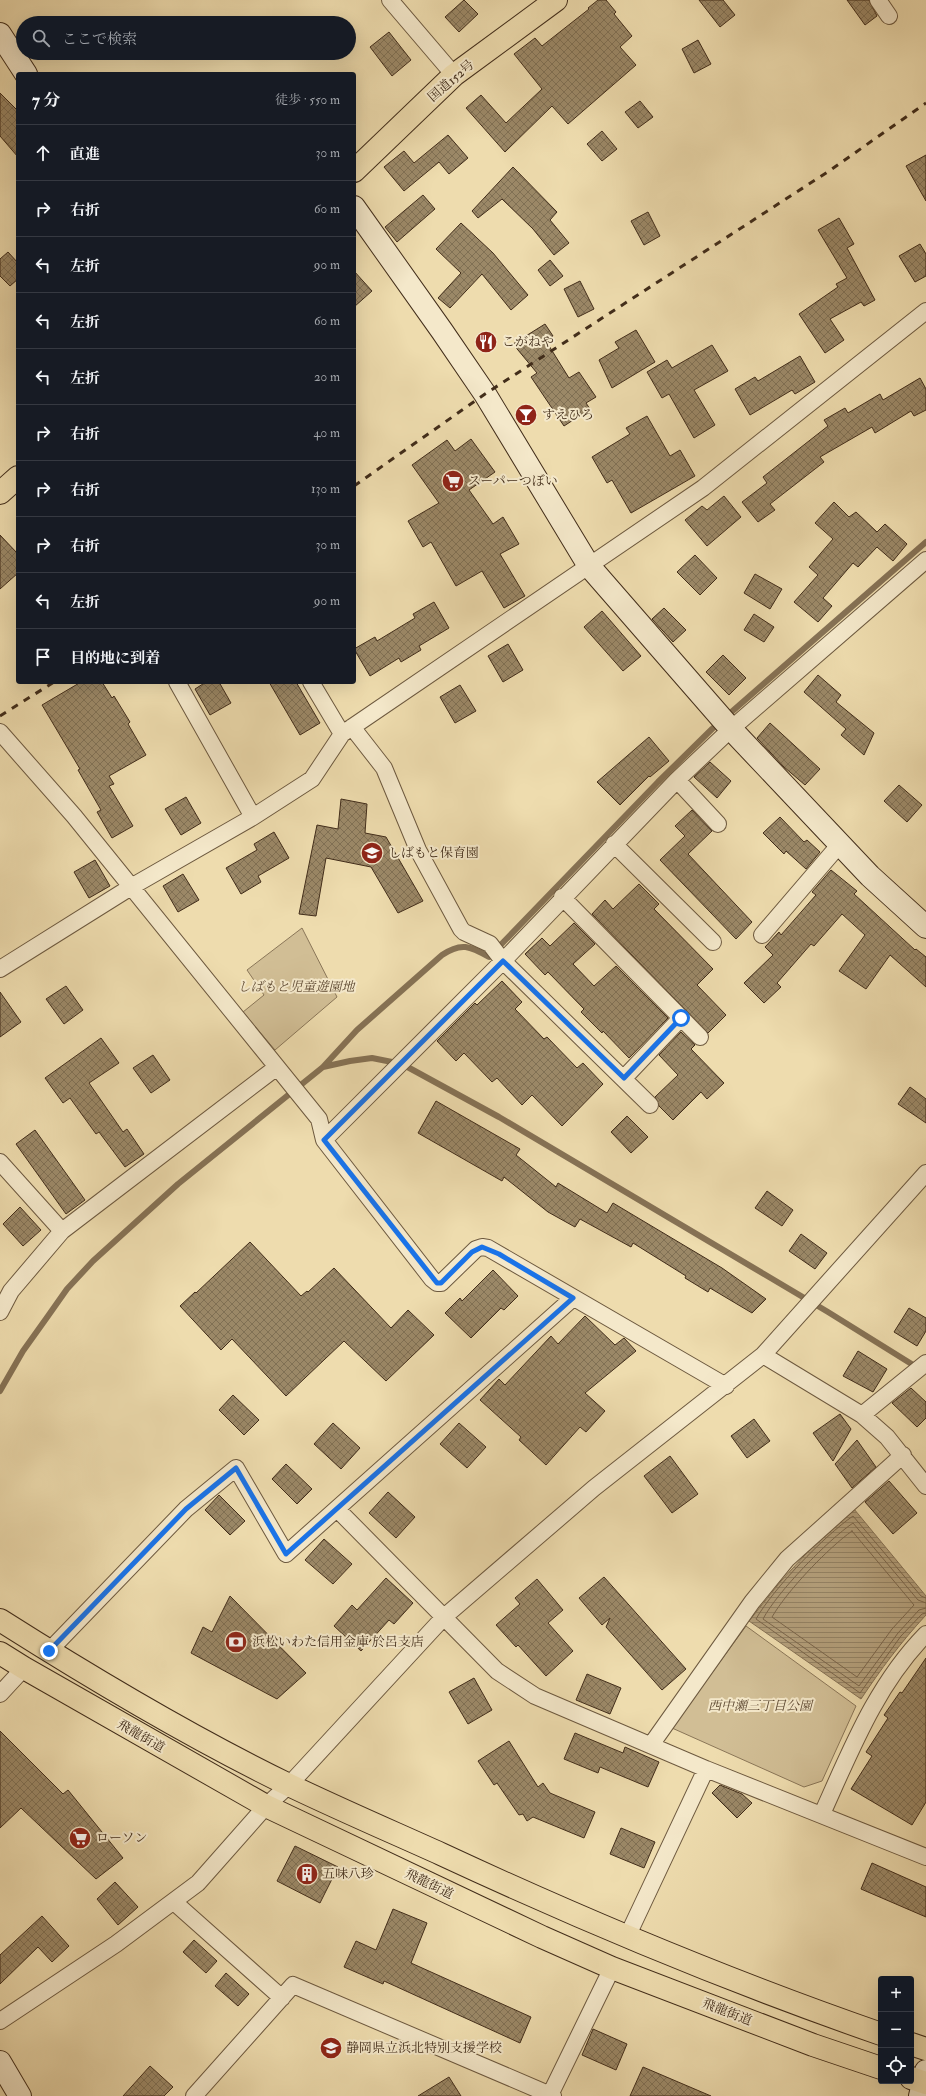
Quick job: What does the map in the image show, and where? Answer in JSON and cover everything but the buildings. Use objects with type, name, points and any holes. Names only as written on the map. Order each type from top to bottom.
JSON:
[{"type":"highway","name":"国道152号","points":[[356,169],[454,76],[556,0]]},
{"type":"highway","points":[[0,493],[16,479]]},
{"type":"highway","name":"飛龍街道","points":[[0,1620],[49,1651],[208,1743],[289,1785],[548,1904],[811,2010],[878,2033]]},
{"type":"highway","name":"飛龍街道","points":[[0,1653],[266,1806],[542,1938],[612,1968],[813,2045],[878,2067]]},
{"type":"highway","points":[[914,2045],[926,2049]]},
{"type":"street","points":[[390,0],[454,76]]},
{"type":"street","points":[[878,0],[889,16]]},
{"type":"street","points":[[0,34],[16,59]]},
{"type":"street","points":[[17,60],[25,72]]},
{"type":"street","points":[[356,210],[485,394],[589,566],[724,722],[870,876],[926,927]]},
{"type":"street","points":[[0,969],[131,887],[253,817],[312,779],[347,731],[703,488],[926,311]]},
{"type":"street","points":[[324,1140],[410,1054],[498,954],[562,897],[677,780],[724,722],[926,560]]},
{"type":"street","points":[[178,684],[253,817]]},
{"type":"street","points":[[312,684],[347,731],[384,768],[418,850],[461,929],[498,954],[650,1105]]},
{"type":"street","points":[[0,732],[74,816],[319,1119],[324,1140],[437,1283],[441,1283],[472,1252],[482,1247],[499,1254],[726,1386]]},
{"type":"street","points":[[677,780],[718,824]]},
{"type":"street","points":[[614,844],[713,942]]},
{"type":"street","points":[[762,935],[840,844]]},
{"type":"street","points":[[562,897],[700,1037]]},
{"type":"street","points":[[624,1078],[681,1018]]},
{"type":"street","points":[[0,1312],[11,1291],[62,1231],[280,1071]]},
{"type":"street","points":[[0,1162],[62,1231]]},
{"type":"street","points":[[0,2021],[55,1986],[174,1902],[198,1883],[266,1806],[289,1785],[444,1617],[594,1488],[726,1386],[763,1355],[807,1308],[926,1173]]},
{"type":"street","points":[[49,1651],[186,1509],[236,1468],[286,1554],[573,1298]]},
{"type":"street","points":[[763,1355],[862,1415],[887,1437],[903,1455],[926,1486]]},
{"type":"street","points":[[862,1415],[926,1363]]},
{"type":"street","points":[[650,1745],[752,1602],[787,1559],[903,1455]]},
{"type":"street","points":[[337,1509],[497,1671],[535,1696],[706,1769],[822,1814],[926,1857]]},
{"type":"street","points":[[822,1814],[866,1717],[908,1654],[926,1634]]},
{"type":"street","points":[[0,1694],[24,1668]]},
{"type":"street","points":[[627,1937],[706,1769]]},
{"type":"street","points":[[174,1902],[282,1998]]},
{"type":"street","points":[[194,2096],[293,1985],[552,2095],[612,1968]]},
{"type":"street","points":[[0,2062],[20,2096]]},
{"type":"green space","name":"しばもと児童遊園地","points":[[302,928],[337,997],[275,1050],[243,1012],[264,995],[247,970]]},
{"type":"green space","name":"西中瀬三丁目公園","points":[[746,1626],[856,1706],[822,1781],[804,1787],[672,1728]]},
{"type":"water","points":[[854,1509],[926,1596],[926,1615],[908,1635],[861,1699],[749,1621],[781,1581],[815,1544]]},
{"type":"waterway","points":[[0,1391],[23,1351],[67,1289],[93,1261],[178,1184],[323,1067],[357,1030],[442,955],[455,948],[466,947],[476,950],[489,957],[658,782],[712,729],[926,542]]},
{"type":"waterway","points":[[323,1067],[372,1058],[402,1064],[499,1117],[828,1312],[918,1368]]},
{"type":"railway","points":[[356,485],[485,394],[829,171],[926,103]]},
{"type":"railway","points":[[0,716],[51,684]]},
{"type":"place","name":"こがねや","points":[[486,342]]},
{"type":"place","name":"すえひろ","points":[[526,415]]},
{"type":"place","name":"スーパーつぼい","points":[[453,481]]},
{"type":"place","name":"しばもと保育園","points":[[372,853]]},
{"type":"place","name":"浜松いわた信用金庫 於呂支店","points":[[236,1642]]},
{"type":"place","name":"ローソン","points":[[80,1838]]},
{"type":"place","name":"五味八珍","points":[[307,1874]]},
{"type":"place","name":"静岡県立浜北特別支援学校","points":[[331,2048]]},
{"type":"route","points":[[49,1651],[186,1509],[236,1468],[286,1554],[573,1298],[499,1254],[488,1248],[482,1247],[472,1252],[441,1283],[437,1283],[432,1279],[324,1140],[390,1075],[411,1052],[503,961],[624,1078],[681,1018]]}]
